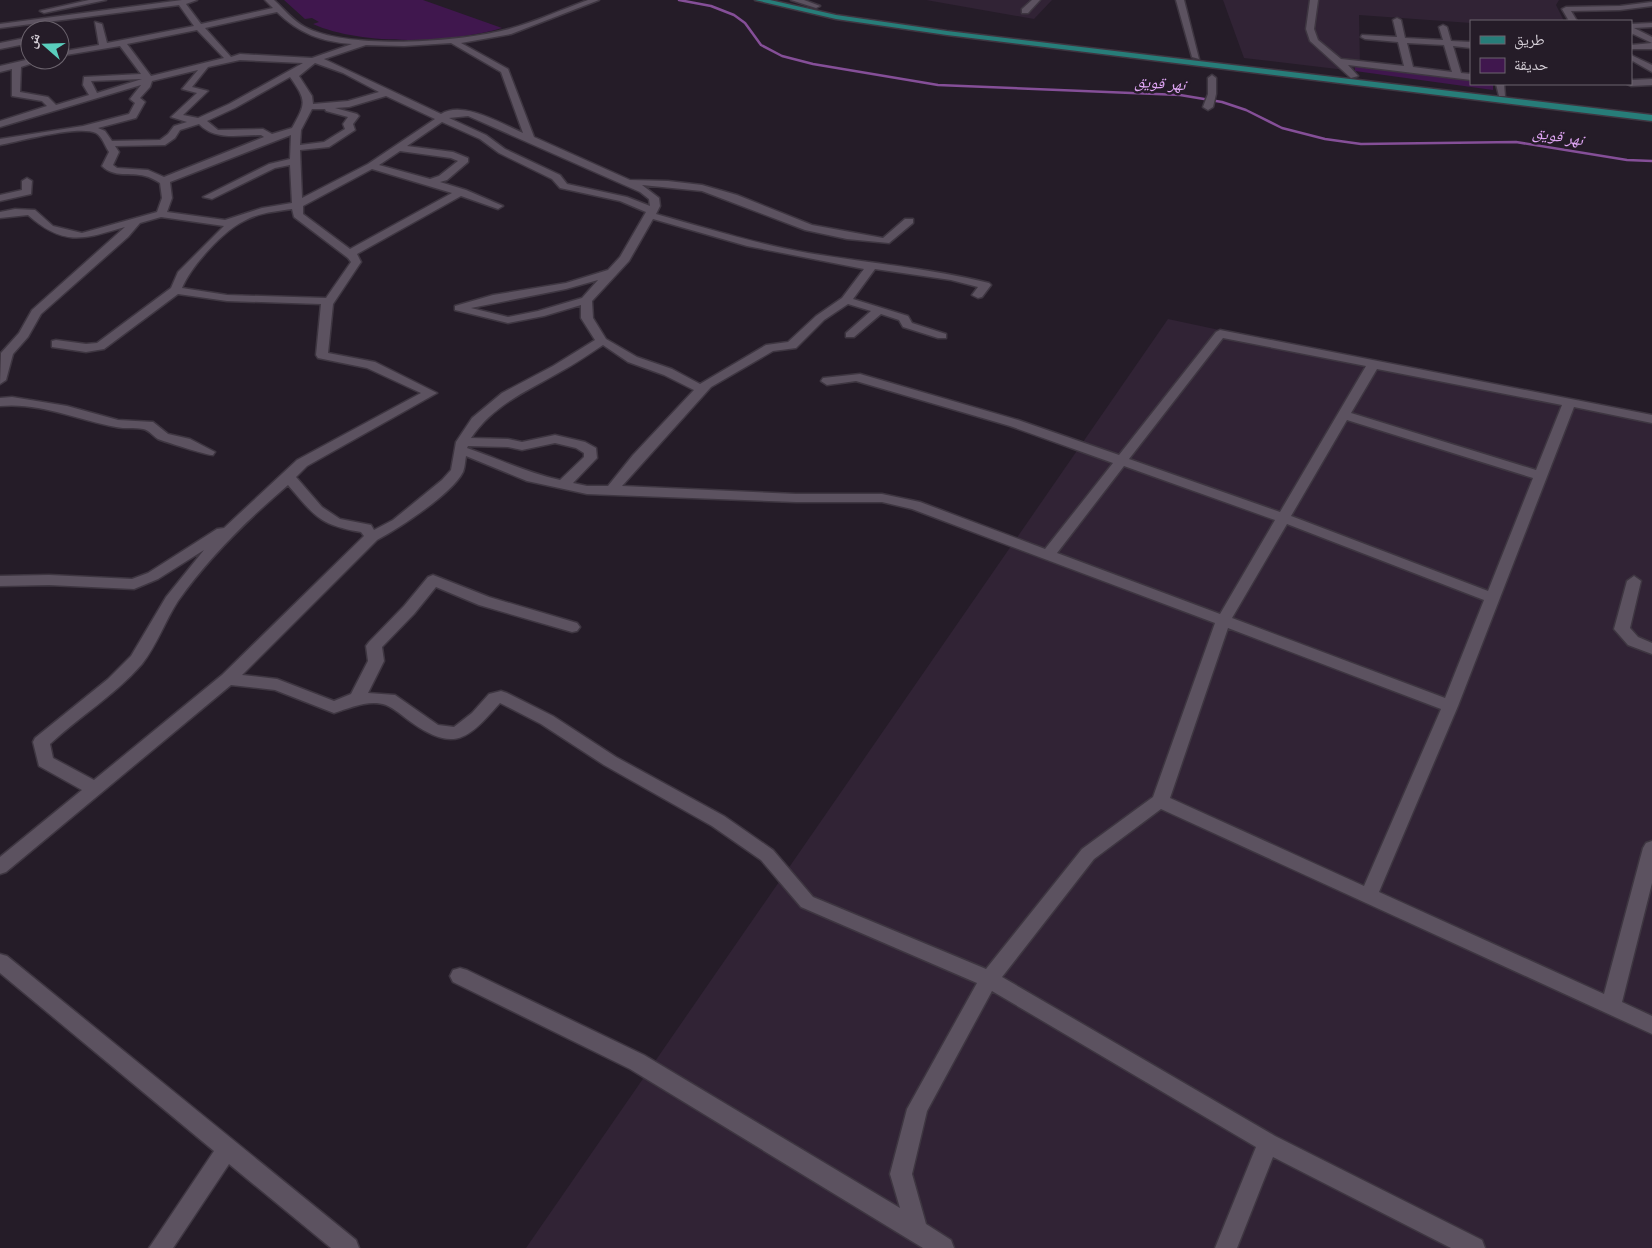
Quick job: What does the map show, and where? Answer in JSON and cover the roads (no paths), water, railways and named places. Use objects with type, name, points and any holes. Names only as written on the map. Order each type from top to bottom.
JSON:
[{"type":"main road","points":[[759,0],[836,17],[904,27],[1461,92],[1502,94],[1652,112]]},
{"type":"main road","points":[[784,0],[898,20],[1354,76],[1652,118]]},
{"type":"street","points":[[0,19],[100,0]]},
{"type":"street","points":[[45,20],[193,0]]},
{"type":"street","points":[[270,0],[304,30],[330,40],[408,43],[452,40],[507,32],[595,0]]},
{"type":"street","points":[[795,0],[816,6]]},
{"type":"street","points":[[1025,11],[1036,0]]},
{"type":"street","points":[[1180,0],[1196,57]]},
{"type":"street","points":[[1314,0],[1310,29],[1314,40],[1354,76]]},
{"type":"street","points":[[1579,0],[1582,9]]},
{"type":"street","points":[[1616,0],[1645,13]]},
{"type":"street","points":[[180,3],[199,27],[229,59]]},
{"type":"street","points":[[1572,20],[1566,9],[1630,7],[1652,4]]},
{"type":"street","points":[[70,52],[199,27],[278,8]]},
{"type":"street","points":[[1397,20],[1407,54],[1409,70]]},
{"type":"street","points":[[0,26],[20,23]]},
{"type":"street","points":[[98,24],[103,46]]},
{"type":"street","points":[[1632,26],[1652,25]]},
{"type":"street","points":[[1443,27],[1457,76]]},
{"type":"street","points":[[1632,30],[1652,40]]},
{"type":"street","points":[[1364,37],[1470,45]]},
{"type":"street","points":[[452,40],[505,71],[530,139]]},
{"type":"street","points":[[0,46],[20,42]]},
{"type":"street","points":[[109,145],[141,142],[162,143],[172,136],[177,128],[232,106],[312,60],[368,42]]},
{"type":"street","points":[[122,43],[148,77]]},
{"type":"street","points":[[1632,47],[1652,46]]},
{"type":"street","points":[[0,124],[94,96],[148,77],[229,59],[253,57],[322,61],[330,67],[346,71],[387,94],[483,137],[502,151],[556,177],[564,186],[623,199],[650,213],[747,243],[808,256],[952,277],[985,285],[978,295]]},
{"type":"street","points":[[1632,58],[1652,69]]},
{"type":"street","points":[[1339,61],[1470,77]]},
{"type":"street","points":[[0,69],[20,64]]},
{"type":"street","points":[[17,65],[15,94],[44,99],[52,105],[51,108]]},
{"type":"street","points":[[204,66],[200,74],[189,83],[186,89],[204,91],[176,117],[201,120],[210,130],[216,133],[263,132],[271,138]]},
{"type":"street","points":[[298,69],[294,76],[313,107]]},
{"type":"street","points":[[94,96],[87,85],[88,79],[102,77],[148,77]]},
{"type":"street","points":[[0,142],[81,129],[133,116],[140,102],[135,100],[146,87],[145,84],[148,77]]},
{"type":"street","points":[[1208,105],[1212,94],[1212,78]]},
{"type":"street","points":[[1632,83],[1652,82]]},
{"type":"street","points":[[1500,85],[1502,94]]},
{"type":"street","points":[[0,581],[49,580],[134,584],[153,576],[187,557],[239,520],[289,478],[302,462],[430,393],[371,366],[322,356],[329,301],[356,262],[350,253],[298,215],[295,161],[296,130],[313,107],[349,104],[387,94]]},
{"type":"street","points":[[295,148],[326,145],[350,130],[348,124],[354,116],[313,107]]},
{"type":"street","points":[[0,215],[14,212],[31,212],[49,228],[82,236],[161,214],[226,224],[266,210],[297,205],[371,166],[442,118],[459,112],[469,113],[644,190],[654,198],[654,206],[624,260],[611,274],[586,300],[540,314],[508,320],[459,308],[478,301],[521,291],[551,289],[611,274]]},
{"type":"street","points":[[81,129],[93,129],[102,132],[114,152],[112,160],[107,166],[115,171],[148,173],[164,181],[168,188],[168,199],[161,214]]},
{"type":"street","points":[[164,181],[271,138],[296,130]]},
{"type":"street","points":[[399,148],[453,155],[464,160],[443,178],[430,182]]},
{"type":"street","points":[[208,197],[272,166],[295,161]]},
{"type":"street","points":[[371,166],[462,192],[498,206]]},
{"type":"street","points":[[0,198],[28,192],[27,180]]},
{"type":"street","points":[[625,181],[702,188],[746,201],[785,219],[820,231],[865,239],[885,241],[909,221]]},
{"type":"street","points":[[350,253],[462,192]]},
{"type":"street","points":[[0,380],[7,353],[24,335],[36,312],[124,235],[138,219]]},
{"type":"street","points":[[56,344],[86,348],[100,346],[176,290],[182,274],[195,259],[218,236],[240,219]]},
{"type":"street","points":[[612,490],[638,458],[707,384],[770,348],[792,345],[820,318],[846,300],[870,269],[869,265]]},
{"type":"street","points":[[176,290],[227,298],[329,301]]},
{"type":"street","points":[[586,300],[587,318],[602,341],[613,344],[627,356],[638,362],[670,373],[687,384],[702,389]]},
{"type":"street","points":[[846,300],[904,318],[907,325],[942,336]]},
{"type":"street","points":[[850,335],[878,311]]},
{"type":"street","points":[[1048,555],[1220,334],[1652,419]]},
{"type":"street","points":[[0,867],[228,679],[372,537],[398,523],[447,483],[458,471],[461,446],[476,421],[506,396],[557,369],[602,341]]},
{"type":"street","points":[[917,1231],[901,1174],[917,1109],[989,979],[1088,854],[1160,801],[1223,621],[1373,365]]},
{"type":"street","points":[[827,381],[856,377],[1014,423],[1284,518],[1493,598]]},
{"type":"street","points":[[0,402],[12,401],[58,409],[118,424],[148,425],[164,438],[185,442],[208,452]]},
{"type":"street","points":[[1369,895],[1450,706],[1542,476],[1569,403]]},
{"type":"street","points":[[1344,415],[1542,476]]},
{"type":"street","points":[[461,446],[508,443],[522,446],[555,439],[580,445],[591,451],[590,458],[563,485]]},
{"type":"street","points":[[461,446],[532,478],[587,490],[796,498],[882,498],[915,504],[1450,706]]},
{"type":"street","points":[[289,478],[317,510],[336,523],[366,528],[372,537]]},
{"type":"street","points":[[96,789],[45,762],[41,742],[54,729],[93,700],[136,661],[172,600],[239,520]]},
{"type":"street","points":[[357,698],[376,661],[374,646],[409,610],[433,580],[484,601],[572,627]]},
{"type":"street","points":[[1634,581],[1622,629],[1629,639],[1652,648]]},
{"type":"street","points":[[228,679],[277,684],[334,707],[357,698],[389,699],[434,730],[457,734],[478,717],[495,698],[501,697],[547,720],[610,761],[718,821],[767,854],[807,902],[989,979],[1268,1143],[1474,1248]]},
{"type":"street","points":[[1160,801],[1652,1025]]},
{"type":"street","points":[[1611,1006],[1652,848]]},
{"type":"street","points":[[0,962],[348,1248]]},
{"type":"street","points":[[460,976],[637,1062],[943,1248]]},
{"type":"street","points":[[1226,1248],[1268,1143]]},
{"type":"street","points":[[160,1248],[227,1149]]},
{"type":"waterway","name":"نهر قويق","points":[[679,0],[711,6],[734,15],[745,23],[761,45],[782,56],[813,64],[938,85],[1180,95],[1222,102],[1246,110],[1282,128],[1325,139],[1361,144],[1516,142],[1627,160],[1652,161]]}]
